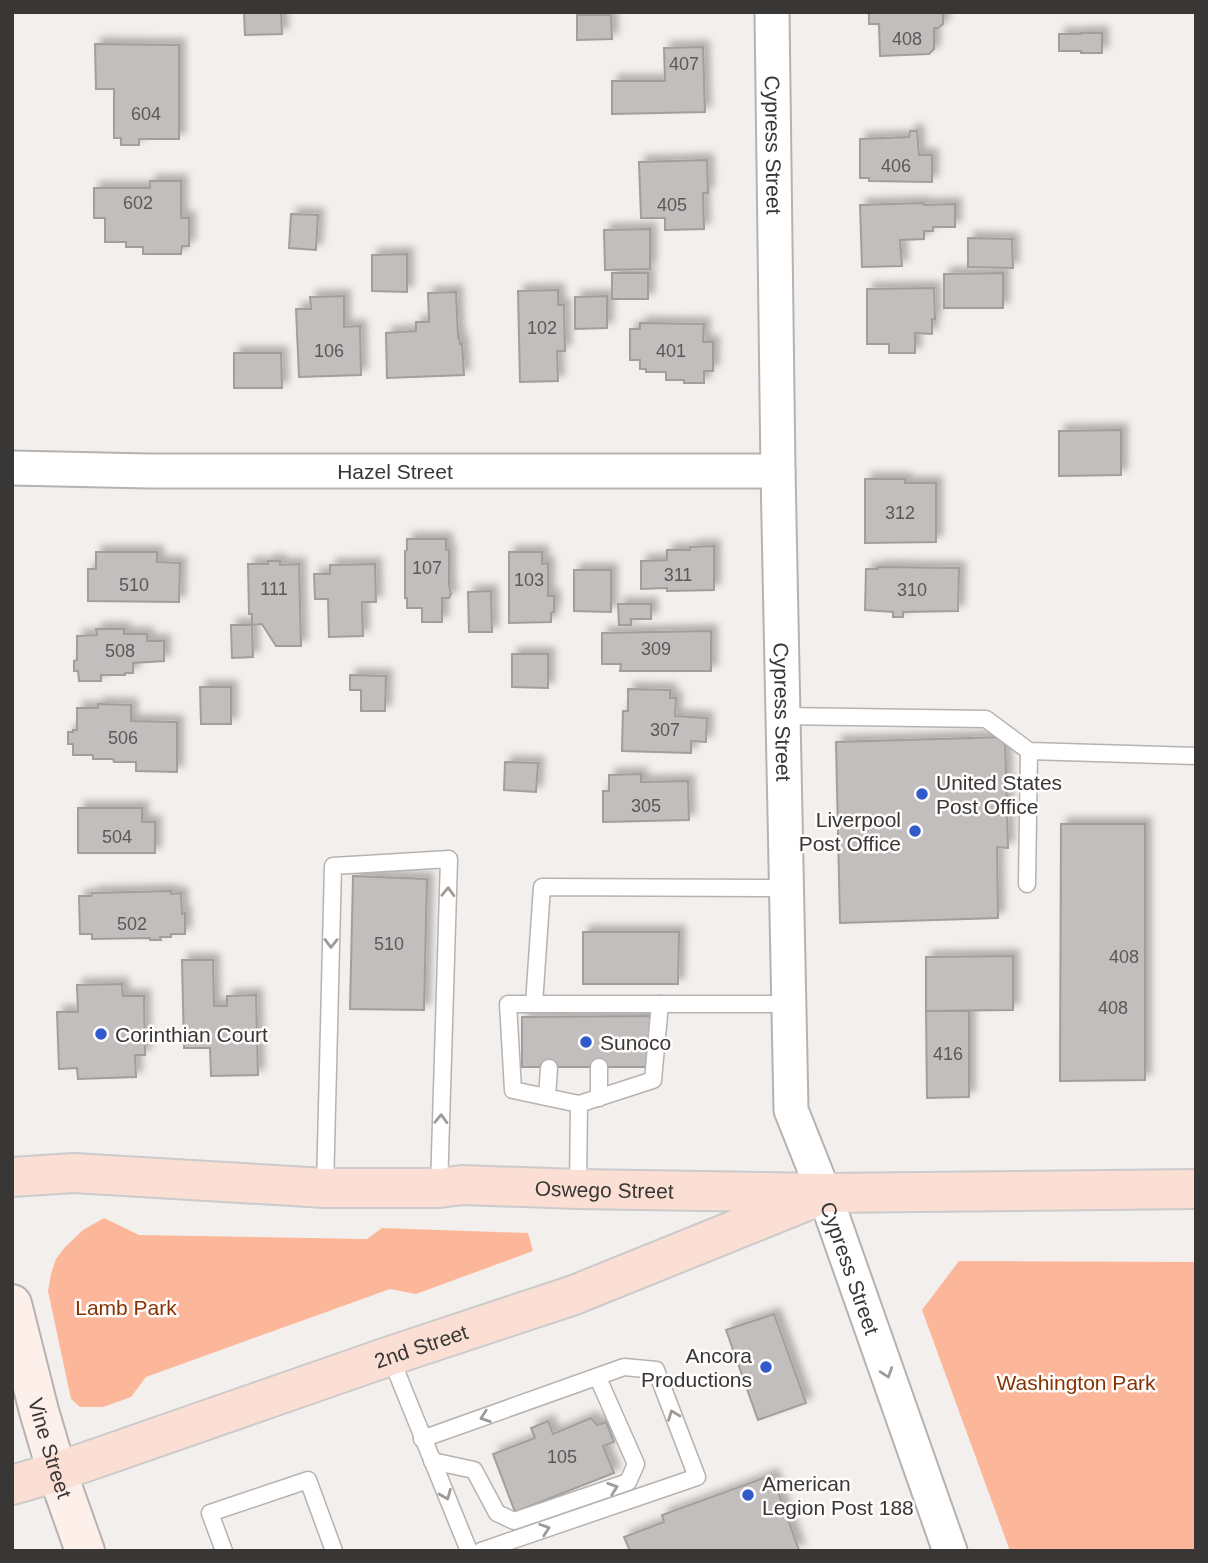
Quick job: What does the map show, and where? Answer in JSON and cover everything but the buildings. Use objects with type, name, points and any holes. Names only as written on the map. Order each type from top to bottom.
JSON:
[{"type":"main road","name":"Oswego Street","points":[[12,1177],[74,1173],[325,1188],[439,1188],[462,1185],[824,1194],[1196,1189]]},
{"type":"main road","name":"2nd Street","points":[[12,1485],[574,1295],[824,1194]]},
{"type":"street","name":"Cypress Street","points":[[772,12],[791,1110],[824,1194],[950,1551]]},
{"type":"street","name":"Hazel Street","points":[[12,468],[149,471],[778,471]]},
{"type":"street","name":"Vine Street","points":[[12,1304],[57,1472],[85,1551]]},
{"type":"lane","points":[[783,716],[986,719],[1029,751],[1196,756]]},
{"type":"lane","points":[[1027,884],[1029,751]]},
{"type":"lane","points":[[325,1188],[333,866],[449,859],[439,1188]]},
{"type":"lane","points":[[545,1008],[542,887],[786,888]]},
{"type":"lane","points":[[660,1004],[653,1080],[579,1104],[513,1090],[508,1004],[600,1010],[660,1004],[789,1004]]},
{"type":"lane","points":[[599,1067],[599,1098]]},
{"type":"lane","points":[[547,1097],[549,1068]]},
{"type":"lane","points":[[578,1189],[579,1104]]},
{"type":"lane","points":[[390,1356],[469,1551]]},
{"type":"lane","points":[[422,1439],[624,1367],[656,1370],[697,1478],[481,1551]]},
{"type":"lane","points":[[432,1461],[474,1470],[497,1513],[514,1521],[628,1482],[636,1464],[598,1378]]},
{"type":"lane","points":[[224,1551],[211,1513],[307,1480],[334,1551]]},
{"type":"green space","name":"Lamb Park","points":[[104,1218],[139,1235],[367,1239],[382,1228],[528,1233],[533,1251],[416,1294],[390,1289],[146,1377],[131,1397],[103,1407],[80,1407],[71,1399],[48,1291],[56,1259],[65,1247],[83,1230]]},
{"type":"green space","name":"Washington Park","points":[[959,1261],[1196,1262],[1196,1551],[1010,1551],[922,1310]]},
{"type":"place","name":"United States Post Office","points":[[922,794]]},
{"type":"place","name":"Liverpool Post Office","points":[[915,831]]},
{"type":"place","name":"Corinthian Court","points":[[101,1034]]},
{"type":"place","name":"Sunoco","points":[[586,1042]]},
{"type":"place","name":"Ancora Productions","points":[[766,1367]]},
{"type":"place","name":"American Legion Post 188","points":[[748,1495]]}]
